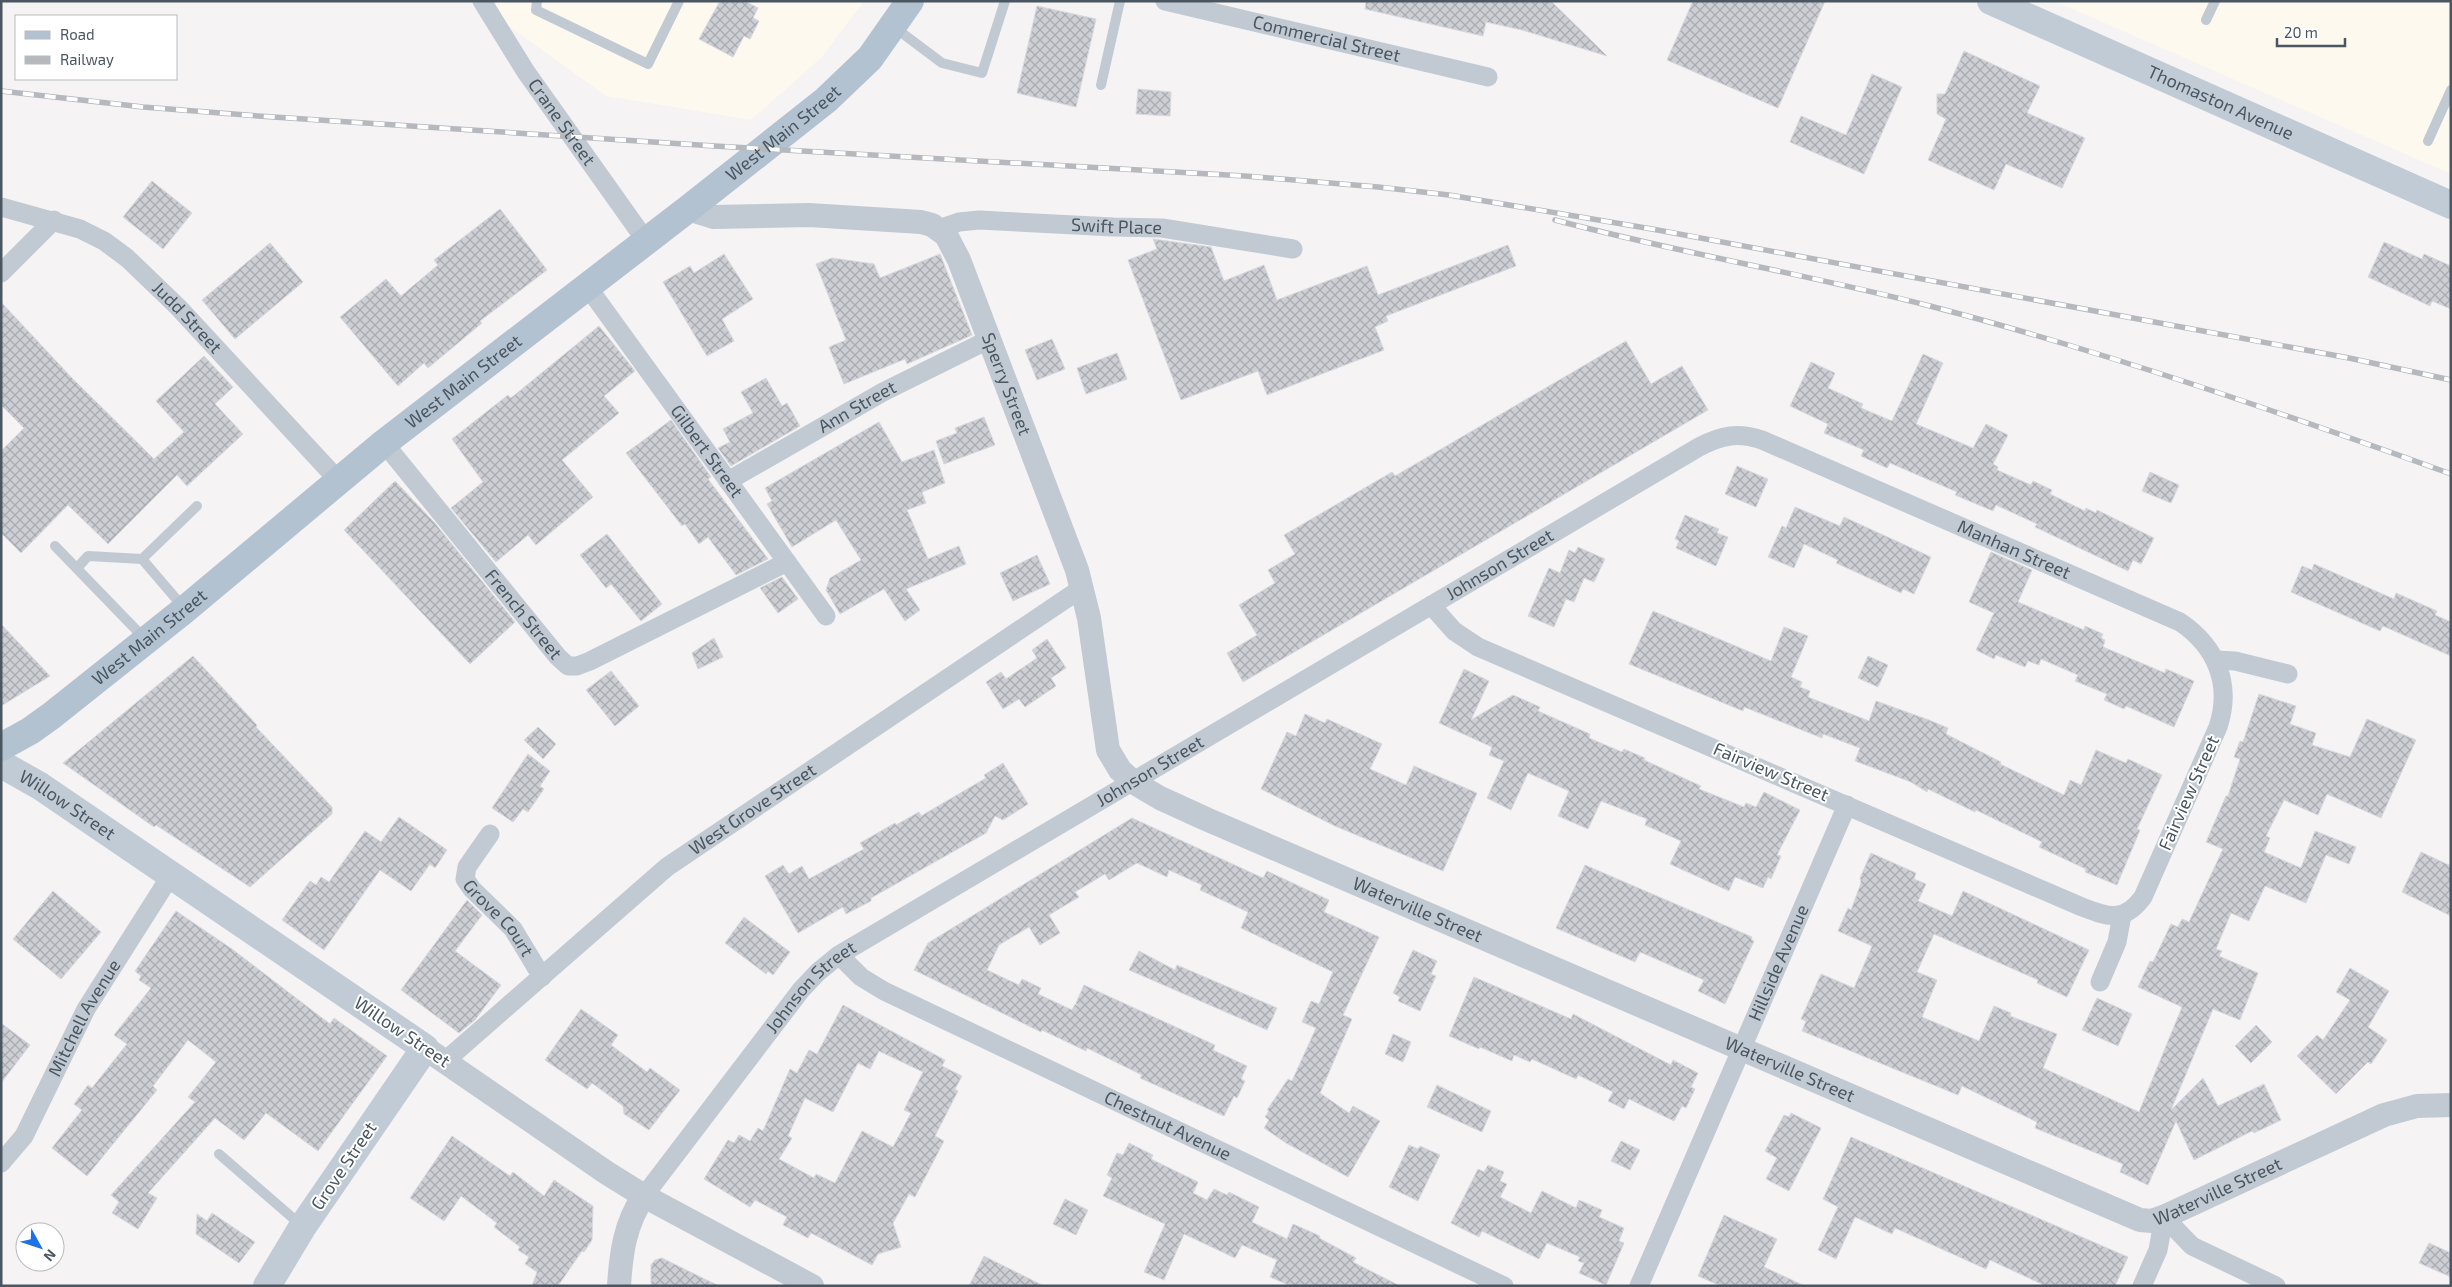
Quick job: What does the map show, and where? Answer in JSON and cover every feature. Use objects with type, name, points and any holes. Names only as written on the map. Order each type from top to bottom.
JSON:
[{"type":"main road","name":"West Main Street","points":[[1,747],[30,731],[51,716],[185,609],[384,443],[688,210],[841,87],[870,58],[894,27],[910,1]]},
{"type":"main road","name":"Thomaston Avenue","points":[[1991,1],[2451,205]]},
{"type":"main road","name":"Willow Street","points":[[1,764],[40,786],[435,1055]]},
{"type":"main road","name":"Grove Street","points":[[267,1286],[303,1226],[435,1055]]},
{"type":"street","name":"Crane Street","points":[[482,1],[526,72],[646,242]]},
{"type":"street","name":"Commercial Street","points":[[1165,1],[1488,77]]},
{"type":"street","name":"Judd Street","points":[[1,207],[54,220],[80,229],[104,241],[150,278],[338,480]]},
{"type":"street","points":[[688,210],[714,218],[809,215],[909,220],[932,225],[939,229]]},
{"type":"street","points":[[1,273],[54,220]]},
{"type":"street","name":"Swift Place","points":[[939,229],[959,222],[979,220],[1121,228],[1162,228],[1293,249]]},
{"type":"street","name":"Sperry Street","points":[[939,229],[949,240],[959,260],[1069,546],[1089,618],[1108,750],[1120,770],[1133,782]]},
{"type":"street","name":"Gilbert Street","points":[[588,286],[826,616]]},
{"type":"street","name":"Ann Street","points":[[728,481],[883,392],[990,339]]},
{"type":"street","name":"Johnson Street","points":[[644,1196],[801,990],[818,972],[839,955],[1699,447],[1721,436],[1731,435]]},
{"type":"street","name":"Manhan Street","points":[[1731,435],[1750,436],[1762,440],[2173,619],[2196,635],[2215,660]]},
{"type":"street","name":"French Street","points":[[384,443],[558,657],[568,666],[577,666],[590,661],[787,562]]},
{"type":"street","name":"West Grove Street","points":[[435,1055],[542,977],[667,867],[1082,588]]},
{"type":"street","name":"Fairview Street","points":[[1432,605],[1454,631],[1478,647],[2082,907],[2107,916],[2122,915],[2130,912],[2143,897],[2218,727],[2222,714],[2224,695],[2222,677],[2215,660]]},
{"type":"street","points":[[2215,660],[2234,662],[2288,674]]},
{"type":"street","name":"Waterville Street","points":[[1133,782],[1160,798],[1206,819],[2130,1216],[2146,1221],[2164,1217],[2384,1115],[2417,1106],[2451,1105]]},
{"type":"street","name":"Hillside Avenue","points":[[1638,1286],[1848,805]]},
{"type":"street","name":"Grove Court","points":[[490,834],[467,867],[465,880],[513,929],[542,977]]},
{"type":"street","name":"Mitchell Avenue","points":[[1,1163],[24,1136],[86,1009],[171,875]]},
{"type":"street","points":[[2100,982],[2117,942],[2122,915]]},
{"type":"street","name":"Chestnut Avenue","points":[[839,955],[861,977],[884,991],[1504,1286]]},
{"type":"street","name":"Willow Street","points":[[435,1055],[644,1196],[812,1286]]},
{"type":"street","points":[[620,1286],[624,1240],[632,1218],[644,1196]]},
{"type":"street","points":[[2142,1286],[2158,1250],[2164,1217]]},
{"type":"street","points":[[2164,1217],[2192,1246],[2276,1286]]},
{"type":"lane","points":[[537,1],[536,10],[648,64],[679,1]]},
{"type":"lane","points":[[894,27],[942,63],[982,73],[1005,1]]},
{"type":"lane","points":[[1100,86],[1120,1]]},
{"type":"lane","points":[[2206,20],[2215,1]]},
{"type":"lane","points":[[2428,141],[2451,90]]},
{"type":"lane","points":[[142,559],[197,506]]},
{"type":"lane","points":[[55,546],[146,640]]},
{"type":"lane","points":[[77,568],[88,556],[142,559],[185,609]]},
{"type":"lane","points":[[219,1154],[303,1226]]},
{"type":"shaded area","points":[[497,1],[864,1],[821,58],[751,120],[606,96],[491,13]]},
{"type":"shaded area","points":[[2054,1],[2451,1],[2451,174]]},
{"type":"building","points":[[720,1],[745,1],[758,8],[753,18],[759,21],[750,39],[744,36],[733,57],[699,39]]},
{"type":"building","points":[[1366,1],[1551,1],[1607,56],[1522,30],[1486,22],[1483,36],[1365,9]]},
{"type":"building","points":[[1693,1],[1825,1],[1778,108],[1667,60]]},
{"type":"building","points":[[1037,6],[1096,19],[1076,107],[1017,93]]},
{"type":"building","points":[[1964,51],[2040,86],[2027,113],[2085,138],[2062,188],[2006,164],[1994,190],[1928,160],[1946,119],[1937,114],[1937,94],[1945,94]]},
{"type":"building","points":[[1872,74],[1902,87],[1864,174],[1790,142],[1801,116],[1846,135]]},
{"type":"building","points":[[1138,89],[1171,92],[1170,116],[1136,114]]},
{"type":"building","points":[[152,181],[192,213],[163,249],[123,217]]},
{"type":"building","points":[[500,209],[547,270],[480,321],[482,323],[428,368],[424,363],[398,386],[340,317],[386,279],[401,296],[438,265],[434,260]]},
{"type":"building","points":[[1153,239],[1211,247],[1224,281],[1264,265],[1277,300],[1367,266],[1378,295],[1508,245],[1516,266],[1386,316],[1388,321],[1375,327],[1384,350],[1267,395],[1258,371],[1181,400],[1128,260],[1157,249]]},
{"type":"building","points":[[2384,242],[2422,259],[2424,254],[2451,266],[2451,309],[2432,301],[2430,306],[2368,277]]},
{"type":"building","points":[[270,243],[303,282],[235,339],[202,300]]},
{"type":"building","points":[[724,254],[753,299],[722,319],[734,341],[707,356],[663,282],[690,266],[694,273]]},
{"type":"building","points":[[940,254],[972,335],[907,364],[905,359],[844,384],[829,347],[846,340],[816,264],[832,258],[874,264],[880,278]]},
{"type":"building","points":[[1,302],[71,377],[154,459],[184,432],[156,401],[204,356],[233,387],[215,404],[243,434],[187,486],[177,475],[108,544],[68,505],[21,553],[1,533],[1,451],[24,428],[1,405]]},
{"type":"building","points":[[599,326],[635,371],[604,396],[619,413],[562,460],[593,497],[536,545],[528,535],[496,562],[451,508],[483,482],[452,439],[508,395],[511,398]]},
{"type":"building","points":[[1052,339],[1065,369],[1037,380],[1025,350]]},
{"type":"building","points":[[1626,341],[1651,384],[1682,366],[1708,410],[1243,682],[1227,653],[1257,635],[1239,605],[1275,583],[1268,570],[1295,554],[1284,535],[1392,472],[1395,476]]},
{"type":"building","points":[[1117,353],[1127,379],[1086,394],[1077,368]]},
{"type":"building","points":[[1923,354],[1943,363],[1916,424],[1973,448],[1986,424],[2008,435],[1993,464],[1998,467],[1997,470],[2031,485],[2033,481],[2052,490],[2050,494],[2085,511],[2086,508],[2096,513],[2097,510],[2154,538],[2141,564],[2133,560],[2128,571],[2035,527],[2037,524],[1996,505],[1993,511],[1955,495],[1957,492],[1890,463],[1887,468],[1861,456],[1864,450],[1824,433],[1828,424],[1790,406],[1811,362],[1835,373],[1828,388],[1863,404],[1861,408],[1892,421]]},
{"type":"building","points":[[766,378],[782,406],[787,403],[800,426],[731,466],[718,448],[730,442],[723,429],[753,413],[741,392]]},
{"type":"building","points":[[984,417],[995,445],[944,464],[936,441],[957,433],[955,428]]},
{"type":"building","points":[[671,420],[711,477],[708,479],[768,559],[736,575],[708,537],[699,544],[685,524],[682,526],[626,453]]},
{"type":"building","points":[[879,422],[902,462],[934,450],[945,483],[922,492],[926,503],[907,510],[928,559],[959,546],[966,564],[906,589],[920,610],[905,621],[884,589],[840,614],[826,590],[830,578],[861,560],[836,520],[792,547],[767,504],[772,501],[765,488]]},
{"type":"building","points":[[1737,466],[1768,479],[1756,507],[1725,494]]},
{"type":"building","points":[[2150,472],[2179,485],[2171,503],[2142,491]]},
{"type":"building","points":[[395,481],[434,522],[515,622],[470,664],[344,530]]},
{"type":"building","points":[[1795,507],[1840,526],[1844,517],[1931,557],[1914,594],[1903,589],[1901,593],[1836,563],[1838,560],[1804,544],[1794,568],[1768,557],[1782,526],[1786,528]]},
{"type":"building","points":[[1685,515],[1719,529],[1717,533],[1728,537],[1716,566],[1676,548],[1679,541],[1675,539]]},
{"type":"building","points":[[607,534],[662,604],[641,621],[611,584],[606,588],[580,555]]},
{"type":"building","points":[[1578,547],[1605,559],[1594,582],[1584,578],[1574,602],[1566,599],[1554,627],[1528,616],[1549,568],[1560,573],[1569,550],[1575,553]]},
{"type":"building","points":[[1991,552],[2032,570],[2018,602],[2084,630],[2085,626],[2103,634],[2101,638],[2105,640],[2103,647],[2165,673],[2166,669],[2194,681],[2174,727],[2126,706],[2124,709],[2104,700],[2107,694],[2075,681],[2078,675],[2041,659],[2039,665],[2028,661],[2025,667],[1996,655],[1994,659],[1976,650],[1994,613],[1969,602]]},
{"type":"building","points":[[1037,555],[1050,584],[1013,601],[1000,573]]},
{"type":"building","points":[[2314,564],[2394,599],[2396,593],[2437,611],[2435,615],[2451,622],[2451,656],[2383,626],[2380,631],[2291,592],[2302,566],[2312,570]]},
{"type":"building","points":[[782,577],[798,599],[778,613],[760,588]]},
{"type":"building","points":[[1653,611],[1771,661],[1784,627],[1808,636],[1791,677],[1802,682],[1800,687],[1810,691],[1808,697],[1869,721],[1876,701],[1929,720],[1948,728],[1946,734],[2001,762],[2000,764],[2064,795],[2070,780],[2081,785],[2096,750],[2126,763],[2128,759],[2162,775],[2137,829],[2140,830],[2117,885],[2085,872],[2086,869],[2039,847],[2042,842],[1976,810],[1975,812],[1928,789],[1927,792],[1911,782],[1855,761],[1860,748],[1823,734],[1822,738],[1744,707],[1743,711],[1629,664]]},
{"type":"building","points":[[1,624],[50,676],[1,706]]},
{"type":"building","points":[[714,638],[723,657],[698,669],[692,653]]},
{"type":"building","points":[[1047,639],[1066,668],[1051,678],[1056,686],[1025,707],[1019,699],[1003,709],[986,682],[1001,672],[1006,679],[1037,658],[1032,650]]},
{"type":"building","points":[[193,656],[257,725],[256,727],[332,807],[332,814],[250,887],[156,825],[154,827],[63,763]]},
{"type":"building","points":[[1868,656],[1888,665],[1878,687],[1858,678]]},
{"type":"building","points":[[1464,669],[1489,681],[1471,720],[1513,695],[1540,707],[1538,711],[1590,734],[1589,738],[1622,752],[1624,749],[1645,758],[1644,760],[1701,786],[1699,789],[1744,807],[1746,803],[1756,807],[1764,792],[1800,810],[1777,855],[1781,856],[1771,879],[1768,877],[1763,888],[1735,877],[1729,891],[1670,864],[1681,841],[1645,825],[1647,819],[1601,801],[1588,829],[1558,816],[1569,791],[1528,773],[1511,810],[1487,798],[1504,761],[1489,755],[1492,747],[1439,723]]},
{"type":"building","points":[[611,671],[639,706],[615,726],[586,690]]},
{"type":"building","points":[[2259,694],[2296,706],[2290,724],[2316,733],[2312,745],[2350,757],[2367,719],[2416,740],[2381,818],[2327,794],[2318,815],[2284,800],[2266,836],[2270,838],[2264,852],[2301,868],[2315,831],[2356,847],[2349,864],[2326,855],[2306,903],[2265,886],[2249,921],[2231,913],[2216,949],[2222,951],[2219,956],[2258,973],[2240,1020],[2213,1009],[2171,1110],[2203,1078],[2218,1106],[2264,1084],[2281,1120],[2254,1133],[2252,1131],[2194,1160],[2176,1121],[2148,1185],[2120,1172],[2123,1164],[2035,1128],[2037,1122],[1962,1086],[1958,1095],[1802,1031],[1806,1021],[1801,1019],[1821,974],[1854,988],[1872,946],[1838,931],[1848,908],[1851,910],[1861,883],[1860,878],[1871,853],[1916,873],[1914,879],[1926,884],[1918,901],[1952,916],[1963,891],[2089,950],[2067,997],[2037,983],[2038,980],[1934,934],[1917,972],[1937,980],[1922,1017],[1979,1041],[1994,1006],[2011,1013],[2010,1016],[2057,1034],[2043,1068],[2139,1112],[2182,1007],[2138,987],[2150,961],[2153,962],[2171,924],[2178,927],[2182,919],[2189,922],[2223,849],[2206,842],[2226,796],[2228,796],[2240,759],[2234,757],[2240,741],[2243,742]]},
{"type":"building","points":[[1305,714],[1325,723],[1327,719],[1382,744],[1370,769],[1406,785],[1414,766],[1477,793],[1443,871],[1335,826],[1261,789],[1287,732],[1296,736]]},
{"type":"building","points":[[538,727],[556,744],[543,759],[524,740]]},
{"type":"building","points":[[528,754],[550,771],[540,786],[544,789],[528,812],[523,809],[513,822],[492,808]]},
{"type":"building","points":[[1003,763],[1028,804],[1003,820],[995,816],[986,833],[871,898],[871,901],[846,914],[843,907],[798,933],[765,876],[783,865],[789,874],[802,866],[809,879],[864,849],[860,843],[919,812],[921,816],[986,778],[984,775]]},
{"type":"building","points":[[399,817],[447,850],[435,868],[430,864],[411,891],[380,870],[324,950],[282,920],[310,881],[316,885],[321,877],[329,882],[365,831],[381,842]]},
{"type":"building","points":[[1132,818],[1263,878],[1267,871],[1329,900],[1324,912],[1379,937],[1343,1015],[1352,1019],[1320,1093],[1349,1113],[1353,1106],[1380,1121],[1348,1177],[1286,1143],[1264,1128],[1269,1120],[1265,1117],[1269,1111],[1267,1110],[1288,1079],[1292,1081],[1316,1028],[1302,1022],[1311,1001],[1319,1004],[1333,972],[1241,928],[1248,912],[1200,890],[1202,885],[1169,870],[1167,877],[1137,863],[1109,880],[1105,874],[1075,892],[1079,897],[1049,915],[1060,933],[1040,945],[1029,927],[999,945],[987,970],[1019,985],[1022,979],[1041,988],[1038,994],[1072,1010],[1075,1004],[1077,1006],[1076,1003],[1084,985],[1215,1045],[1213,1050],[1247,1066],[1241,1079],[1245,1081],[1237,1098],[1234,1096],[1224,1116],[1140,1078],[1142,1075],[1087,1048],[1086,1051],[1042,1030],[1041,1032],[914,970],[928,943]]},
{"type":"building","points":[[2421,852],[2451,866],[2451,916],[2402,892]]},
{"type":"building","points":[[1585,865],[1752,937],[1751,939],[1754,941],[1725,1004],[1698,991],[1704,980],[1640,952],[1635,962],[1556,928]]},
{"type":"building","points":[[53,891],[101,932],[61,979],[13,939]]},
{"type":"building","points":[[467,900],[482,915],[455,951],[501,985],[475,1020],[459,1033],[401,990]]},
{"type":"building","points":[[176,911],[232,949],[330,1024],[334,1018],[387,1056],[318,1151],[266,1113],[244,1140],[215,1118],[148,1193],[157,1198],[138,1229],[112,1213],[119,1202],[111,1195],[195,1102],[188,1097],[216,1062],[188,1040],[153,1086],[157,1090],[87,1176],[52,1148],[82,1110],[74,1104],[88,1085],[92,1088],[127,1044],[114,1035],[151,988],[139,980],[141,976],[135,971]]},
{"type":"building","points":[[744,917],[790,952],[773,975],[768,971],[766,974],[725,943]]},
{"type":"building","points":[[1413,950],[1437,961],[1431,974],[1436,976],[1420,1011],[1398,1001],[1400,997],[1393,993]]},
{"type":"building","points":[[1139,951],[1175,970],[1177,965],[1277,1008],[1267,1030],[1129,970]]},
{"type":"building","points":[[2350,968],[2389,991],[2368,1027],[2387,1040],[2371,1064],[2368,1062],[2336,1094],[2297,1056],[2317,1035],[2323,1040],[2350,1000],[2336,992]]},
{"type":"building","points":[[1474,977],[1571,1019],[1573,1014],[1671,1065],[1673,1060],[1698,1073],[1691,1087],[1695,1089],[1686,1108],[1682,1106],[1674,1121],[1629,1099],[1624,1109],[1608,1101],[1613,1092],[1578,1075],[1576,1079],[1532,1059],[1530,1062],[1514,1055],[1512,1061],[1449,1036]]},
{"type":"building","points":[[2097,998],[2132,1014],[2118,1046],[2082,1030]]},
{"type":"building","points":[[843,1005],[945,1060],[942,1066],[962,1076],[955,1089],[958,1091],[935,1136],[944,1141],[915,1197],[909,1194],[893,1223],[901,1247],[878,1254],[872,1265],[811,1233],[808,1238],[783,1225],[787,1217],[755,1200],[750,1207],[704,1179],[728,1140],[734,1143],[739,1135],[750,1141],[758,1128],[763,1131],[790,1069],[797,1073],[809,1050],[817,1054]],"holes":[[[879,1051],[923,1072],[904,1110],[911,1113],[893,1147],[862,1131],[835,1183],[816,1174],[814,1178],[779,1159],[792,1138],[788,1136],[805,1098],[833,1112],[858,1063],[870,1069]]]},
{"type":"building","points":[[581,1009],[618,1035],[611,1045],[647,1072],[650,1068],[680,1090],[649,1130],[624,1114],[623,1106],[592,1083],[587,1089],[545,1060]]},
{"type":"building","points":[[1,1023],[30,1045],[1,1083]]},
{"type":"building","points":[[2256,1025],[2272,1042],[2251,1063],[2235,1046]]},
{"type":"building","points":[[1393,1034],[1411,1042],[1403,1062],[1385,1054]]},
{"type":"building","points":[[1437,1085],[1491,1111],[1482,1132],[1427,1107]]},
{"type":"building","points":[[1791,1113],[1821,1128],[1789,1191],[1766,1179],[1777,1158],[1765,1151],[1784,1115],[1789,1117]]},
{"type":"building","points":[[452,1136],[510,1176],[513,1172],[544,1196],[554,1180],[593,1206],[592,1240],[584,1252],[582,1251],[558,1286],[532,1286],[537,1272],[525,1264],[529,1257],[518,1250],[520,1247],[494,1227],[497,1223],[461,1196],[444,1221],[410,1198]]},
{"type":"building","points":[[1851,1137],[2128,1257],[2115,1286],[2046,1286],[1990,1260],[1986,1269],[1895,1228],[1892,1234],[1855,1217],[1836,1259],[1818,1250],[1838,1207],[1823,1199]]},
{"type":"building","points":[[1621,1141],[1640,1150],[1630,1170],[1611,1161]]},
{"type":"building","points":[[1129,1143],[1153,1155],[1151,1159],[1198,1182],[1193,1193],[1207,1200],[1214,1189],[1227,1195],[1229,1192],[1259,1207],[1252,1222],[1287,1239],[1293,1224],[1320,1236],[1319,1238],[1356,1258],[1353,1262],[1400,1286],[1291,1286],[1270,1277],[1277,1260],[1242,1245],[1235,1258],[1184,1234],[1164,1280],[1144,1272],[1165,1224],[1103,1196],[1112,1178],[1107,1175],[1117,1153],[1123,1155]]},
{"type":"building","points":[[1409,1145],[1418,1149],[1420,1146],[1440,1155],[1418,1201],[1389,1187]]},
{"type":"building","points":[[1488,1165],[1504,1172],[1500,1181],[1507,1184],[1500,1197],[1531,1213],[1542,1191],[1576,1208],[1579,1200],[1602,1210],[1599,1217],[1624,1228],[1619,1241],[1624,1243],[1606,1285],[1579,1273],[1584,1263],[1578,1261],[1580,1257],[1547,1243],[1539,1259],[1482,1231],[1479,1237],[1451,1223],[1478,1169],[1484,1172]]},
{"type":"building","points":[[1065,1199],[1088,1210],[1076,1235],[1053,1224]]},
{"type":"building","points":[[212,1213],[255,1242],[239,1263],[196,1234],[197,1214],[207,1221]]},
{"type":"building","points":[[1724,1215],[1777,1239],[1764,1267],[1805,1286],[1721,1286],[1698,1276]]},
{"type":"building","points":[[2429,1243],[2451,1253],[2451,1277],[2419,1263]]},
{"type":"building","points":[[984,1256],[1044,1286],[969,1286]]},
{"type":"building","points":[[662,1258],[719,1286],[651,1286],[651,1265],[655,1260]]},
{"type":"railway","points":[[1,91],[143,107],[258,116],[714,146],[1245,176],[1449,195],[1652,229],[2349,358],[2451,380]]},
{"type":"railway","points":[[1555,220],[1648,243],[1883,294],[1996,324],[2192,384],[2451,474]]}]
